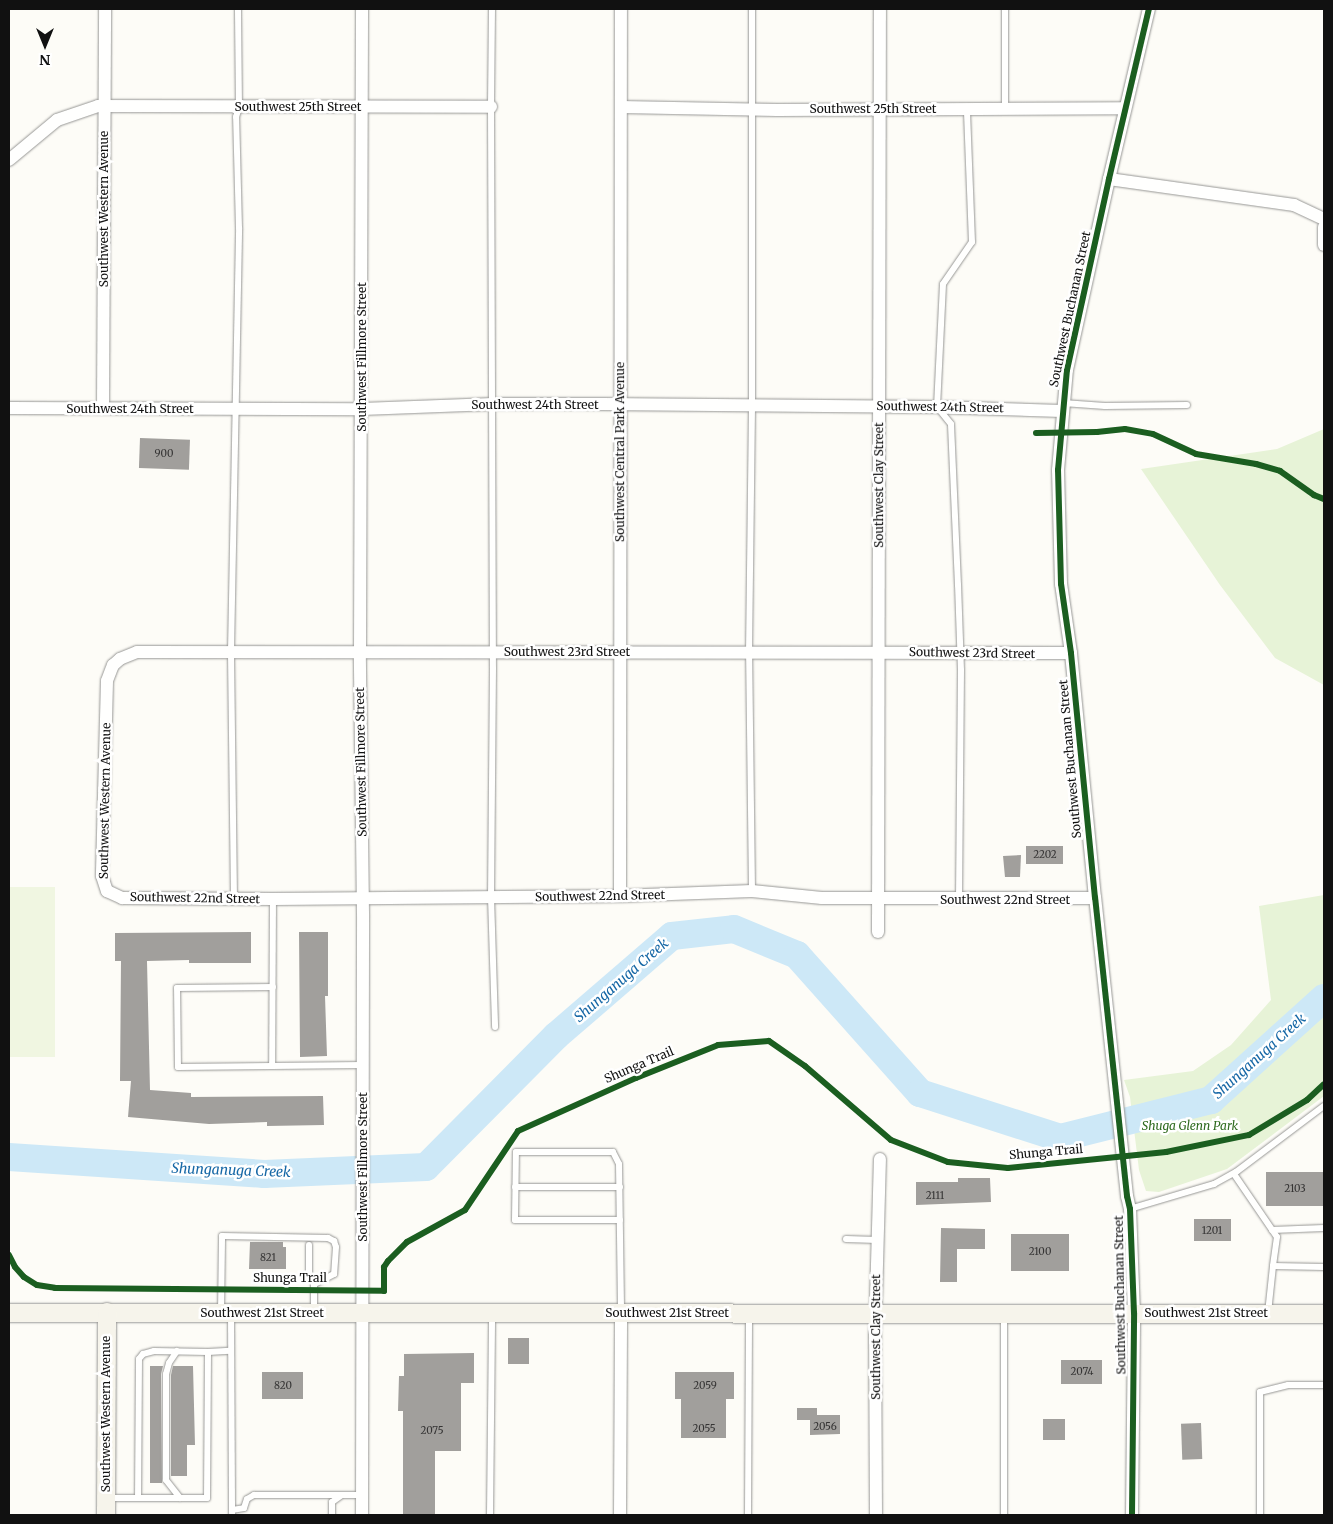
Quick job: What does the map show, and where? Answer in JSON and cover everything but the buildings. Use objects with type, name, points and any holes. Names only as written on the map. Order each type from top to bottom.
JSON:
[{"type":"main road","name":"Southwest Western Avenue","points":[[106,1507],[107,1312]]},
{"type":"main road","name":"Southwest 21st Street","points":[[9,1313],[1324,1314]]},
{"type":"street","name":"Southwest Western Avenue","points":[[103,408],[106,9]]},
{"type":"street","name":"Southwest Fillmore Street","points":[[362,9],[360,653],[363,1118],[362,1515]]},
{"type":"street","name":"Southwest Central Park Avenue","points":[[620,896],[621,9]]},
{"type":"street","name":"Southwest Clay Street","points":[[878,932],[880,9]]},
{"type":"street","name":"Southwest Buchanan Street","points":[[1132,1515],[1134,1313],[1130,1209],[1125,1178],[1095,898],[1071,653],[1061,584],[1058,529],[1058,470],[1062,407],[1068,370],[1109,179],[1149,9]]},
{"type":"street","name":"Southwest 25th Street","points":[[9,160],[57,120],[90,108],[105,106],[490,107]]},
{"type":"street","name":"Southwest 25th Street","points":[[621,107],[753,109],[1125,108]]},
{"type":"street","points":[[1109,179],[1294,206],[1324,219]]},
{"type":"street","points":[[1324,227],[1324,245]]},
{"type":"street","name":"Southwest 24th Street","points":[[9,408],[362,409],[493,404],[1062,407]]},
{"type":"street","name":"Southwest 23rd Street","points":[[106,710],[107,681],[110,669],[120,659],[137,652],[749,653],[879,651],[1071,653]]},
{"type":"street","name":"Southwest Western Avenue","points":[[106,710],[102,876],[107,891]]},
{"type":"street","name":"Southwest 22nd Street","points":[[107,891],[122,898],[273,900],[620,896],[752,891],[822,898],[959,900],[1095,898]]},
{"type":"street","name":"Southwest Clay Street","points":[[876,1515],[875,1313],[880,1158]]},
{"type":"street","points":[[620,1515],[621,1312]]},
{"type":"lane","points":[[234,899],[231,651],[238,228],[236,117],[239,107],[238,9]]},
{"type":"lane","points":[[492,9],[490,107],[493,404],[491,897],[495,1027]]},
{"type":"lane","points":[[752,9],[752,405],[749,653],[752,891]]},
{"type":"lane","points":[[1005,9],[1005,109]]},
{"type":"lane","points":[[959,900],[960,652],[951,424],[937,407],[943,284],[972,242],[967,109]]},
{"type":"lane","points":[[1062,407],[1187,405]]},
{"type":"lane","points":[[272,1066],[273,900]]},
{"type":"lane","points":[[273,987],[177,988],[178,1067],[362,1065]]},
{"type":"lane","points":[[1130,1209],[1205,1188],[1234,1174],[1324,1106]]},
{"type":"lane","points":[[620,1220],[515,1220],[516,1152],[613,1152],[619,1164],[620,1187],[621,1312]]},
{"type":"lane","points":[[1234,1174],[1277,1237],[1268,1313]]},
{"type":"lane","points":[[516,1186],[620,1187]]},
{"type":"lane","points":[[1272,1230],[1324,1228]]},
{"type":"lane","points":[[314,1284],[334,1274],[336,1247],[334,1241],[328,1238],[222,1236],[230,1351],[232,1513],[244,1508],[247,1499],[254,1495],[362,1495]]},
{"type":"lane","points":[[846,1240],[877,1240]]},
{"type":"lane","points":[[310,1245],[309,1274],[314,1284],[314,1313]]},
{"type":"lane","points":[[1273,1266],[1324,1267]]},
{"type":"lane","points":[[490,1515],[492,1313]]},
{"type":"lane","points":[[748,1313],[748,1515]]},
{"type":"lane","points":[[1004,1313],[1004,1515]]},
{"type":"lane","points":[[138,1498],[139,1359],[143,1354],[154,1351],[230,1351]]},
{"type":"lane","points":[[177,1351],[169,1363],[166,1374],[166,1480],[180,1498]]},
{"type":"lane","points":[[106,1507],[138,1498],[207,1498],[208,1352]]},
{"type":"lane","points":[[1260,1515],[1260,1392],[1288,1385],[1324,1385]]},
{"type":"lane","points":[[332,1515],[332,1502],[342,1495]]},
{"type":"green space","points":[[1324,429],[1324,685],[1275,658],[1220,585],[1141,469],[1277,449]]},
{"type":"green space","points":[[9,887],[55,887],[55,1057],[9,1057]]},
{"type":"green space","name":"Shuga Glenn Park","points":[[1324,895],[1324,1096],[1227,1169],[1159,1192],[1146,1191],[1139,1170],[1130,1097],[1124,1080],[1193,1071],[1231,1045],[1271,1000],[1259,906]]},
{"type":"waterway","name":"Shunganuga Creek","points":[[9,1157],[264,1174],[426,1167],[556,1036],[672,936],[734,929],[797,955],[920,1093],[1060,1138],[1211,1100],[1324,998]]},
{"type":"cycle path","points":[[1132,1515],[1134,1313],[1130,1209],[1127,1196],[1095,898],[1071,653],[1061,584],[1058,470],[1067,370],[1149,9]]},
{"type":"cycle path","points":[[1036,433],[1097,432],[1125,429],[1153,434],[1196,454],[1256,464],[1280,471],[1314,495],[1324,499]]},
{"type":"cycle path","name":"Shunga Trail","points":[[9,1255],[15,1267],[24,1277],[37,1285],[55,1288],[384,1291],[384,1267],[388,1261],[407,1242],[465,1210],[518,1131],[636,1078],[718,1045],[769,1041],[805,1066],[891,1140],[948,1162],[1008,1168],[1166,1152],[1249,1135],[1307,1100],[1324,1084]]}]
